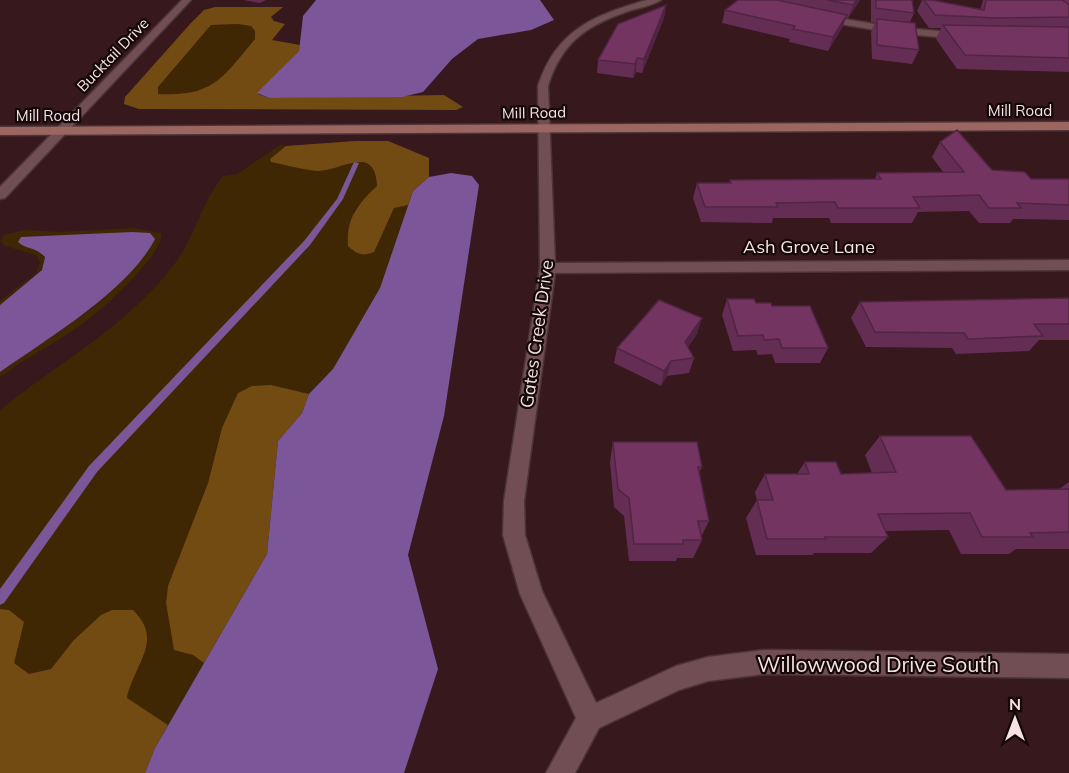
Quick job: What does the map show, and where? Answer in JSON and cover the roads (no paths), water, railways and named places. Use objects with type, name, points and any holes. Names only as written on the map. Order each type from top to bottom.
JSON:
[{"type":"street","name":"Bucktail Drive","points":[[0,195],[187,0]]},
{"type":"street","name":"Gates Creek Drive","points":[[590,719],[531,594],[514,535],[515,491],[548,268],[543,86],[546,69],[555,54],[573,35],[603,17],[657,0]]},
{"type":"street","points":[[810,16],[893,30],[976,36]]},
{"type":"street","name":"Mill Road","points":[[0,131],[1069,126]]},
{"type":"street","name":"Ash Grove Lane","points":[[548,268],[1069,265]]},
{"type":"street","name":"Willowwood Drive South","points":[[590,719],[697,672],[753,663],[814,661],[1069,666]]},
{"type":"street","points":[[560,773],[590,719]]},
{"type":"waterway","points":[[0,599],[93,469],[307,243],[340,199],[356,163]]}]
